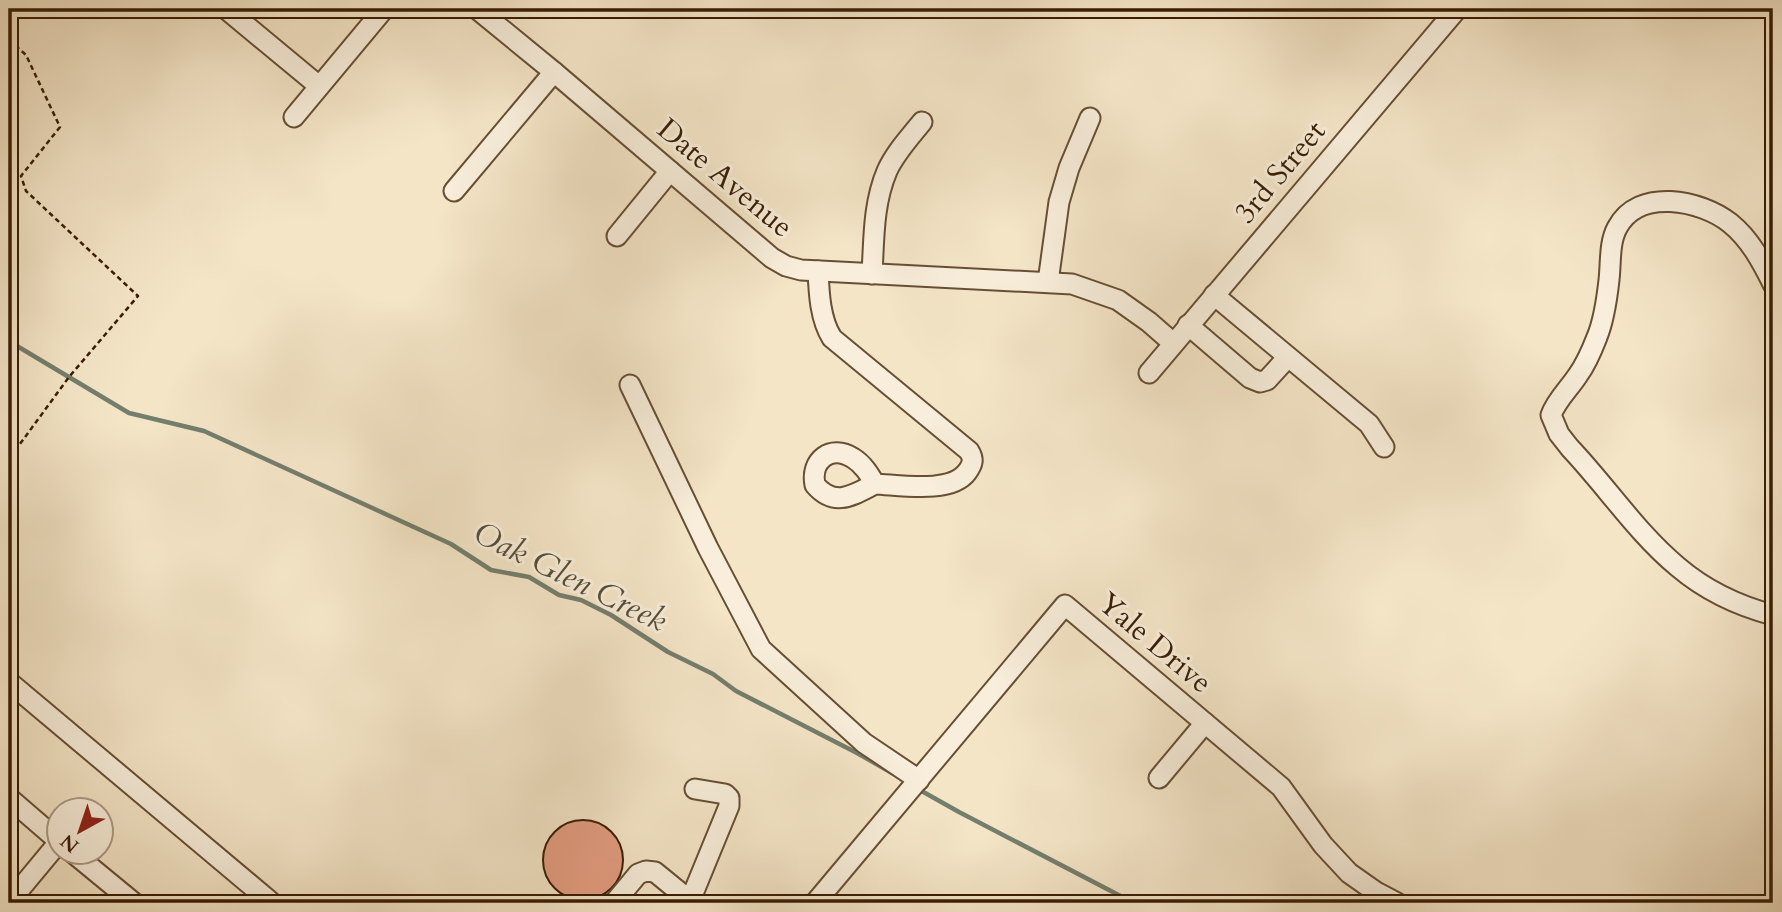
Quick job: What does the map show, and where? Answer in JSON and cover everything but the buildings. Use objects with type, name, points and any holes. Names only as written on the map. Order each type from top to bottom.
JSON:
[{"type":"street","points":[[226,9],[318,86]]},
{"type":"street","points":[[294,117],[384,9]]},
{"type":"street","name":"Date Avenue","points":[[477,9],[772,258],[786,266],[801,270],[1072,284],[1118,300],[1173,343]]},
{"type":"street","name":"3rd Street","points":[[1149,373],[1457,9]]},
{"type":"street","points":[[454,191],[554,72]]},
{"type":"street","points":[[1048,282],[1059,202],[1090,118]]},
{"type":"street","points":[[872,274],[875,212],[880,192],[888,169],[922,122]]},
{"type":"street","points":[[617,236],[670,171]]},
{"type":"street","points":[[1773,284],[1760,258],[1732,224],[1719,215],[1699,206],[1679,203],[1659,201],[1641,206],[1623,217],[1615,230],[1598,336],[1579,374],[1556,403],[1551,415],[1559,435],[1656,547],[1678,567],[1699,583],[1755,610],[1773,615]]},
{"type":"street","points":[[818,271],[825,326],[832,338],[972,455],[973,461],[966,474],[960,480],[949,484],[875,484]]},
{"type":"street","points":[[1214,295],[1369,424],[1384,447]]},
{"type":"street","points":[[1188,325],[1250,378],[1260,382],[1267,380],[1288,357]]},
{"type":"street","points":[[630,385],[708,548],[761,649],[864,743],[919,779]]},
{"type":"street","name":"Yale Drive","points":[[816,903],[1065,605],[1281,787],[1323,845],[1349,873],[1397,903]]},
{"type":"street","points":[[9,682],[272,903]]},
{"type":"street","points":[[1159,778],[1205,723]]},
{"type":"street","points":[[614,903],[638,874],[646,871],[655,872],[691,902],[729,806],[729,797],[725,794],[695,789]]},
{"type":"street","points":[[9,798],[46,831]]},
{"type":"street","points":[[20,889],[46,858]]},
{"type":"street","points":[[89,866],[134,903]]},
{"type":"path","points":[[9,40],[26,55],[60,127],[22,176],[26,191],[138,296],[69,377],[9,459]]},
{"type":"waterway","name":"Oak Glen Creek","points":[[9,344],[17,346],[129,413],[204,431],[451,544],[491,570],[529,577],[559,595],[581,600],[611,615],[668,652],[713,674],[736,691],[899,777]]},
{"type":"waterway","name":"Oak Glen Creek","points":[[918,789],[1134,903]]}]
